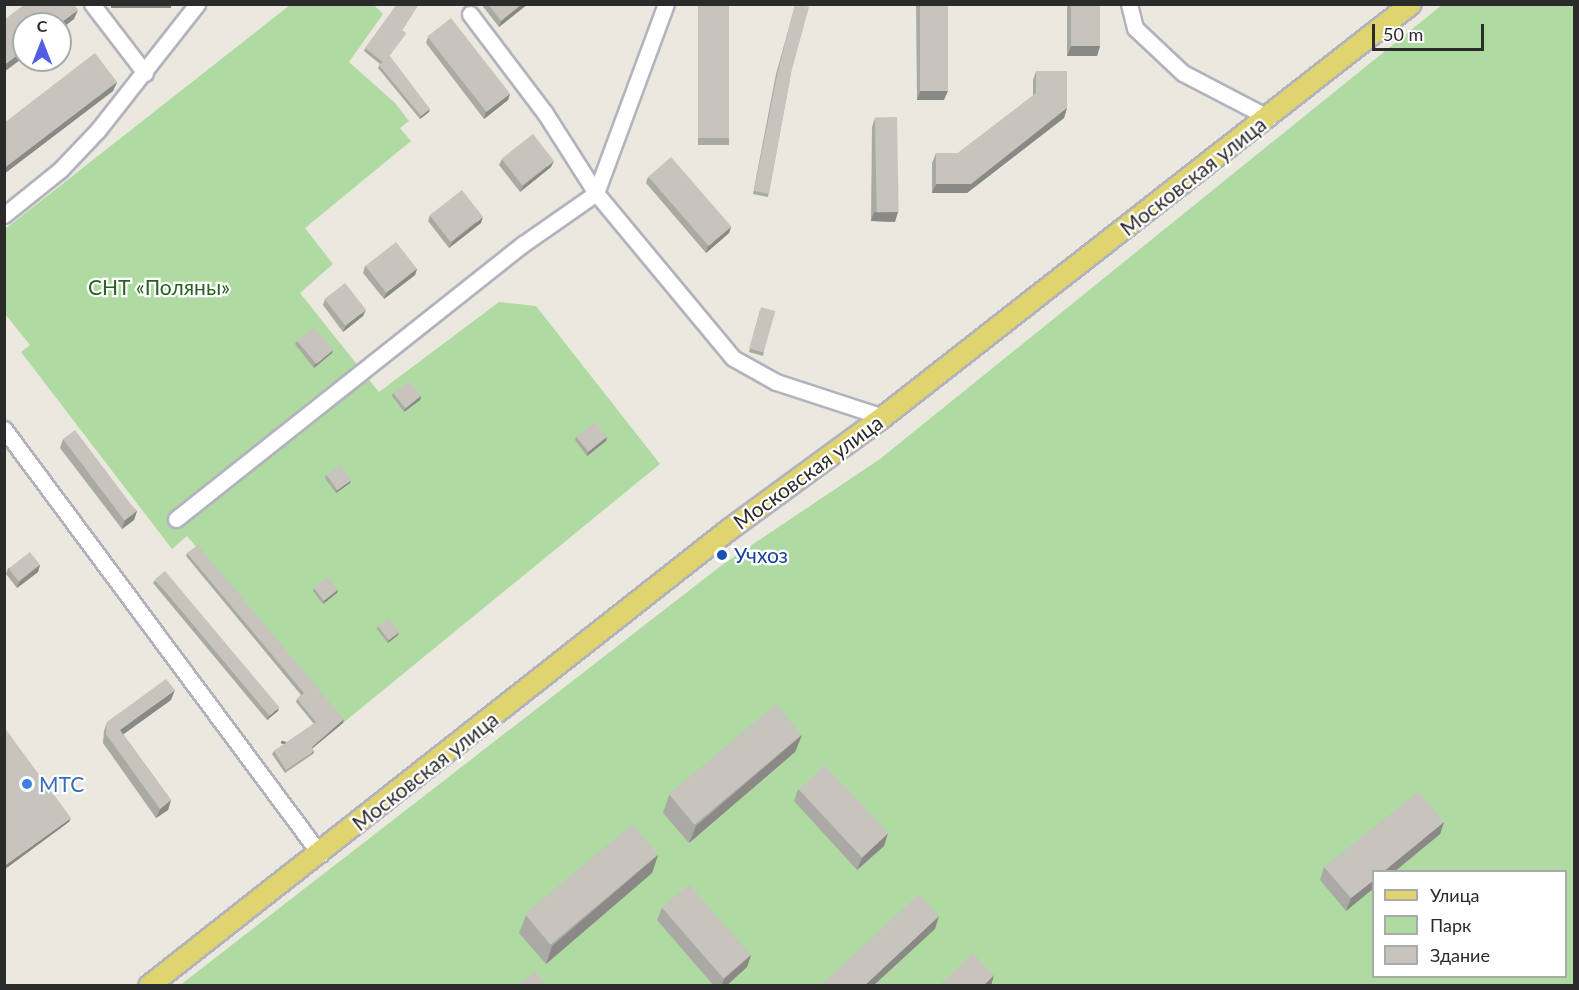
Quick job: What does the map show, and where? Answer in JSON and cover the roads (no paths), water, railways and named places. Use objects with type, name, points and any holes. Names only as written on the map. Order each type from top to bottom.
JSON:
[{"type":"main road","name":"Московская улица","points":[[149,986],[320,854],[730,529],[883,417],[1269,118],[1411,4]]},
{"type":"street","points":[[92,4],[145,73]]},
{"type":"street","points":[[4,215],[60,170],[145,73],[197,4]]},
{"type":"street","points":[[176,519],[523,244],[596,193],[666,4]]},
{"type":"street","points":[[1129,4],[1135,28],[1183,73],[1269,118]]},
{"type":"street","points":[[471,14],[545,113],[596,193],[733,358],[777,382],[883,417]]},
{"type":"street","points":[[4,429],[320,854]]},
{"type":"place","name":"Учхоз","points":[[722,555]]},
{"type":"place","name":"МТС","points":[[27,784]]},
{"type":"park label","name":"СНТ «Поляны»","points":[[159,287]]}]
